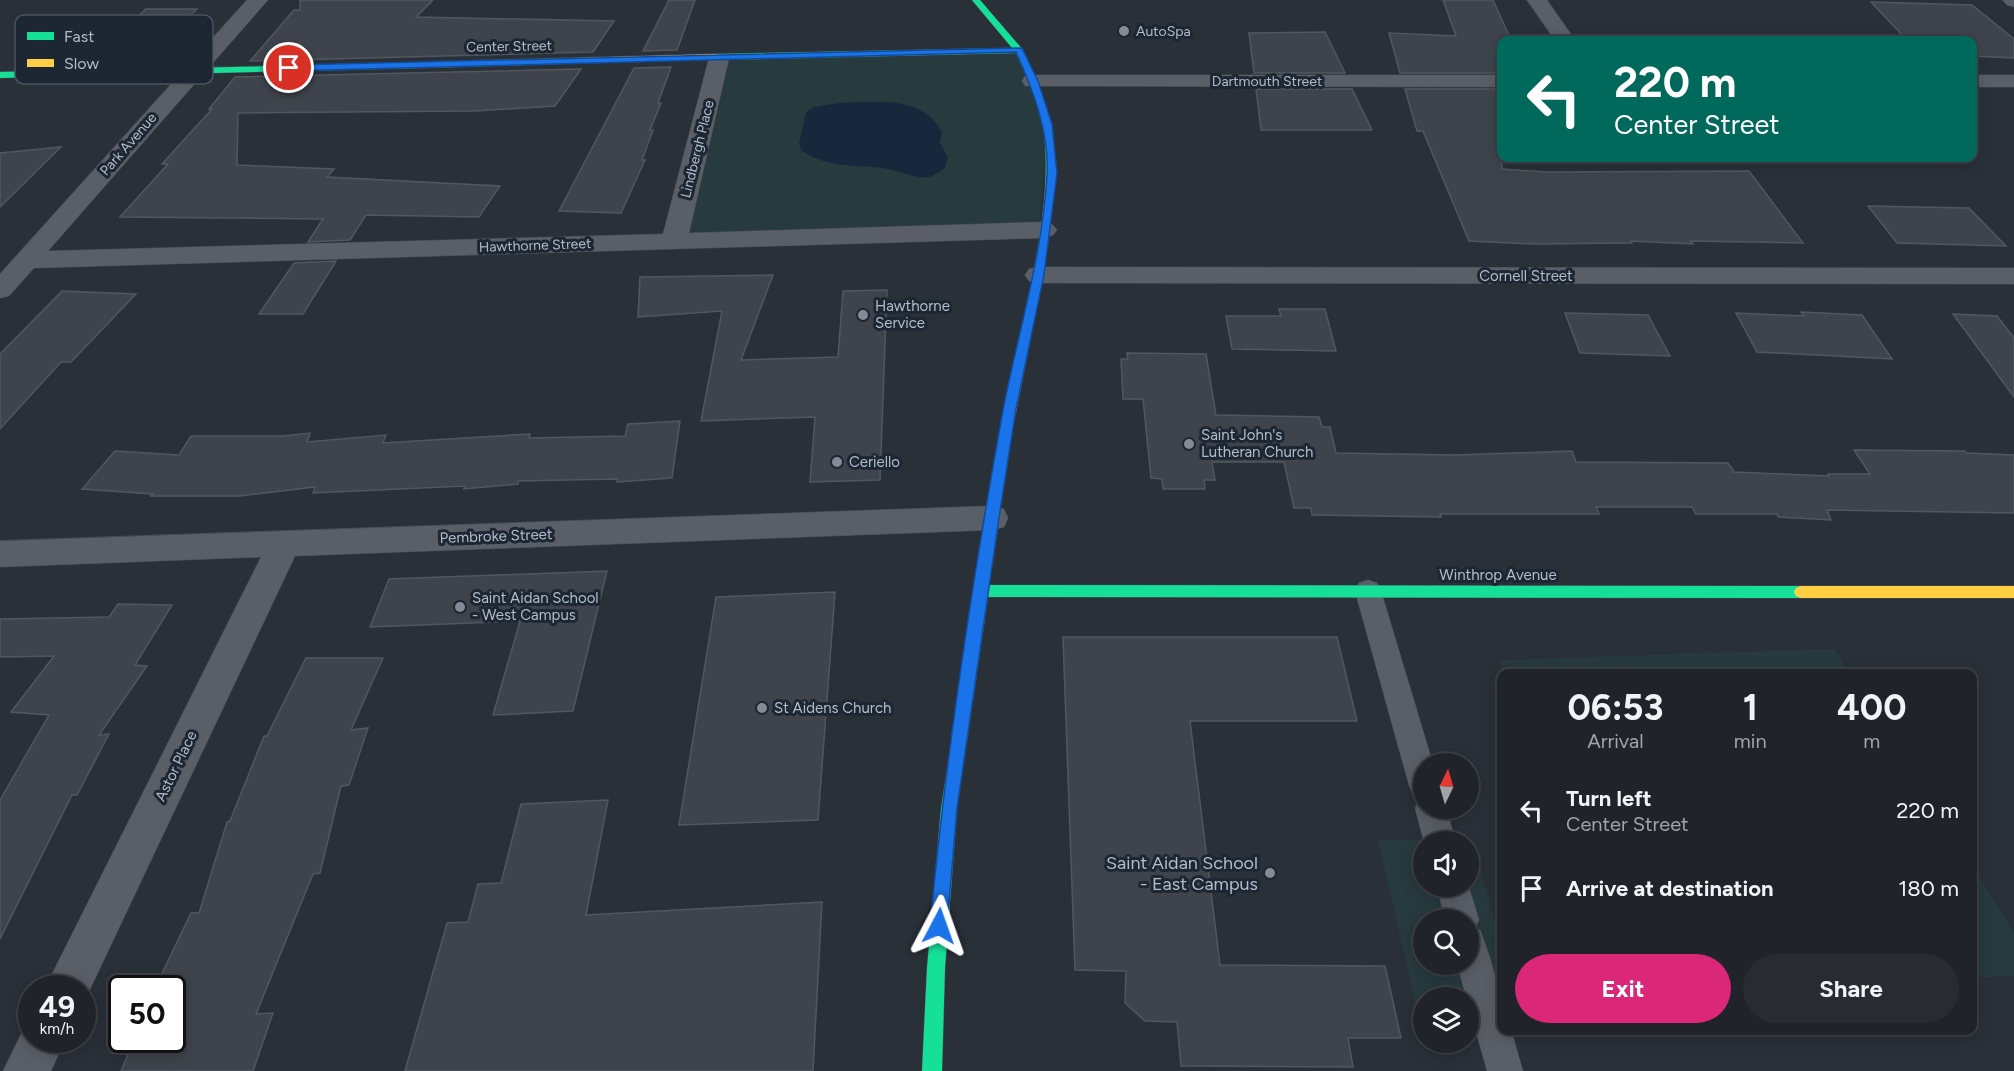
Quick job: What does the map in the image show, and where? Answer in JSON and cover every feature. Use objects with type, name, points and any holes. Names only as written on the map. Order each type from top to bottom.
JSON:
[{"type":"street","name":"Park Avenue","points":[[213,48],[258,0]]},
{"type":"street","points":[[932,1071],[941,885],[949,809],[992,518],[1010,409],[1038,275],[1052,173],[1047,124],[1033,81],[1019,50],[976,0]]},
{"type":"street","points":[[1537,0],[1562,36]]},
{"type":"street","name":"Center Street","points":[[213,70],[1019,50]]},
{"type":"street","name":"Lindbergh Place","points":[[674,241],[719,58]]},
{"type":"street","name":"Center Street","points":[[0,75],[15,75]]},
{"type":"street","name":"Dartmouth Street","points":[[1033,81],[1497,81]]},
{"type":"street","points":[[1977,81],[2014,81]]},
{"type":"street","name":"Park Avenue","points":[[0,290],[181,84]]},
{"type":"street","name":"Hawthorne Street","points":[[26,260],[1044,230]]},
{"type":"street","name":"Cornell Street","points":[[1038,275],[2014,276]]},
{"type":"street","name":"Pembroke Street","points":[[0,554],[992,518]]},
{"type":"street","name":"Astor Place","points":[[73,975],[284,544]]},
{"type":"street","name":"Winthrop Avenue","points":[[982,591],[2014,592]]},
{"type":"street","points":[[26,1071],[35,1053]]},
{"type":"lane","points":[[1368,591],[1415,753]]},
{"type":"lane","points":[[1477,975],[1505,1071]]},
{"type":"green space","points":[[1019,50],[1047,124],[1039,230],[685,239],[725,58]]},
{"type":"green space","points":[[1835,649],[1848,669],[1503,669],[1499,660]]},
{"type":"green space","points":[[1378,840],[1413,840],[1413,897],[1479,897],[1479,865],[1497,928],[1497,1022],[1479,1022],[1479,987],[1413,987],[1413,992]]},
{"type":"green space","points":[[1977,873],[2014,933],[2014,976],[1977,978]]},
{"type":"water","points":[[839,103],[897,103],[923,112],[942,132],[940,143],[948,157],[945,168],[931,176],[917,177],[883,168],[841,165],[822,161],[802,151],[799,144],[806,112],[814,107]]},
{"type":"building","points":[[300,0],[433,0],[416,17],[614,21],[593,52],[250,61],[294,10],[300,10]]},
{"type":"building","points":[[669,0],[695,0],[677,50],[643,51]]},
{"type":"building","points":[[1443,0],[1493,0],[1509,36],[1497,36],[1497,73],[1400,73],[1389,33],[1456,36]]},
{"type":"building","points":[[1871,2],[1972,5],[2014,39],[2014,58],[1977,56],[1977,36],[1903,36]]},
{"type":"building","points":[[146,9],[197,9],[191,15],[139,15]]},
{"type":"building","points":[[1325,32],[1345,73],[1254,73],[1249,33]]},
{"type":"building","points":[[671,67],[658,103],[661,103],[650,130],[653,130],[642,160],[645,160],[621,213],[559,211],[634,68]]},
{"type":"building","points":[[581,69],[555,106],[474,111],[238,113],[237,165],[334,169],[327,177],[500,186],[479,217],[366,215],[350,240],[308,242],[323,219],[120,217],[168,164],[162,164],[212,109],[209,109],[235,77]]},
{"type":"building","points":[[1256,89],[1352,89],[1372,130],[1261,130]]},
{"type":"building","points":[[1405,89],[1497,89],[1497,162],[1502,162],[1502,169],[1546,172],[1749,171],[1803,243],[1690,241],[1693,244],[1631,241],[1632,243],[1534,244],[1469,241],[1423,131],[1417,131]]},
{"type":"building","points":[[61,147],[0,207],[0,153]]},
{"type":"building","points":[[1868,206],[1969,208],[2006,246],[1897,243]]},
{"type":"building","points":[[336,261],[303,314],[259,314],[294,263]]},
{"type":"building","points":[[773,275],[741,360],[838,357],[843,291],[887,290],[880,480],[810,482],[815,417],[701,421],[722,311],[638,317],[640,277]]},
{"type":"building","points":[[62,291],[136,294],[71,362],[61,362],[0,429],[0,354]]},
{"type":"building","points":[[1279,309],[1325,309],[1336,351],[1232,349],[1226,316],[1281,316]]},
{"type":"building","points":[[1801,312],[1862,315],[1892,359],[1757,352],[1736,313],[1804,316]]},
{"type":"building","points":[[1565,313],[1648,315],[1670,356],[1580,353]]},
{"type":"building","points":[[1953,314],[1997,316],[2014,338],[2014,397]]},
{"type":"building","points":[[1127,353],[1206,354],[1216,415],[1319,417],[1322,427],[1330,427],[1336,453],[1454,455],[1572,451],[1576,462],[1728,463],[1734,472],[1829,476],[1828,474],[1870,474],[1854,450],[1965,451],[1967,453],[2014,455],[2014,513],[1827,510],[1831,520],[1778,517],[1777,514],[1696,514],[1692,507],[1596,507],[1599,514],[1440,514],[1441,517],[1312,515],[1311,508],[1294,508],[1284,462],[1212,462],[1215,480],[1204,480],[1205,489],[1163,489],[1162,479],[1151,478],[1143,399],[1123,399],[1121,359],[1128,359]]},
{"type":"building","points":[[680,421],[672,478],[617,482],[617,479],[518,481],[518,484],[464,489],[465,486],[313,493],[315,487],[240,496],[151,496],[153,494],[82,489],[115,451],[179,455],[191,436],[283,436],[310,433],[307,442],[386,435],[383,443],[530,434],[529,438],[625,436],[628,424]]},
{"type":"building","points":[[607,571],[573,711],[493,715],[520,621],[370,627],[389,579]]},
{"type":"building","name":"St Aidens Church","points":[[835,592],[818,820],[679,825],[716,597]]},
{"type":"building","points":[[118,604],[172,605],[135,665],[147,666],[99,735],[109,734],[77,795],[72,795],[0,939],[0,800],[49,715],[11,712],[54,656],[0,657],[0,619],[109,617]]},
{"type":"building","name":"Saint Aidan School - East Campus","points":[[1063,637],[1337,637],[1357,721],[1190,721],[1220,965],[1385,966],[1401,1038],[1348,1038],[1353,1067],[1181,1066],[1177,1022],[1145,1021],[1125,1003],[1126,971],[1075,970]]},
{"type":"building","points":[[306,658],[383,658],[351,730],[368,728],[349,785],[341,786],[320,873],[313,874],[256,1014],[273,1013],[253,1071],[121,1071],[129,1053],[186,1053],[186,975],[161,975],[191,913],[199,913],[227,822],[230,821],[264,736],[267,736]]},
{"type":"building","points":[[608,800],[586,915],[822,902],[813,1071],[405,1071],[447,923],[468,922],[478,884],[501,883],[521,804]]},
{"type":"traffic: fast","points":[[976,0],[1019,50],[1033,81],[1047,124],[1052,173],[1038,275],[1021,357]]},
{"type":"traffic: fast","points":[[717,57],[1019,50]]},
{"type":"traffic: fast","points":[[213,70],[422,65]]},
{"type":"traffic: fast","points":[[0,75],[15,75]]},
{"type":"traffic: fast","points":[[932,1071],[936,968],[949,809],[986,561]]},
{"type":"traffic: fast","points":[[982,591],[1801,592]]},
{"type":"traffic: slow","points":[[422,65],[717,57]]},
{"type":"traffic: slow","points":[[986,561],[1005,437],[1021,357]]},
{"type":"traffic: slow","points":[[1801,592],[2014,592]]},
{"type":"place","name":"AutoSpa","points":[[1124,31]]},
{"type":"place","name":"Hawthorne Service","points":[[863,315]]},
{"type":"place","name":"Saint John's Lutheran Church","points":[[1189,444]]},
{"type":"place","name":"Ceriello","points":[[837,462]]},
{"type":"place","name":"Saint Aidan School - West Campus","points":[[460,607]]},
{"type":"place","name":"St Aidens Church","points":[[762,708]]},
{"type":"place","name":"Saint Aidan School - East Campus","points":[[1270,873]]},
{"type":"route","points":[[289,68],[1019,50],[1033,81],[1047,124],[1052,173],[1038,275],[1010,409],[992,518],[949,809],[939,926]]}]
